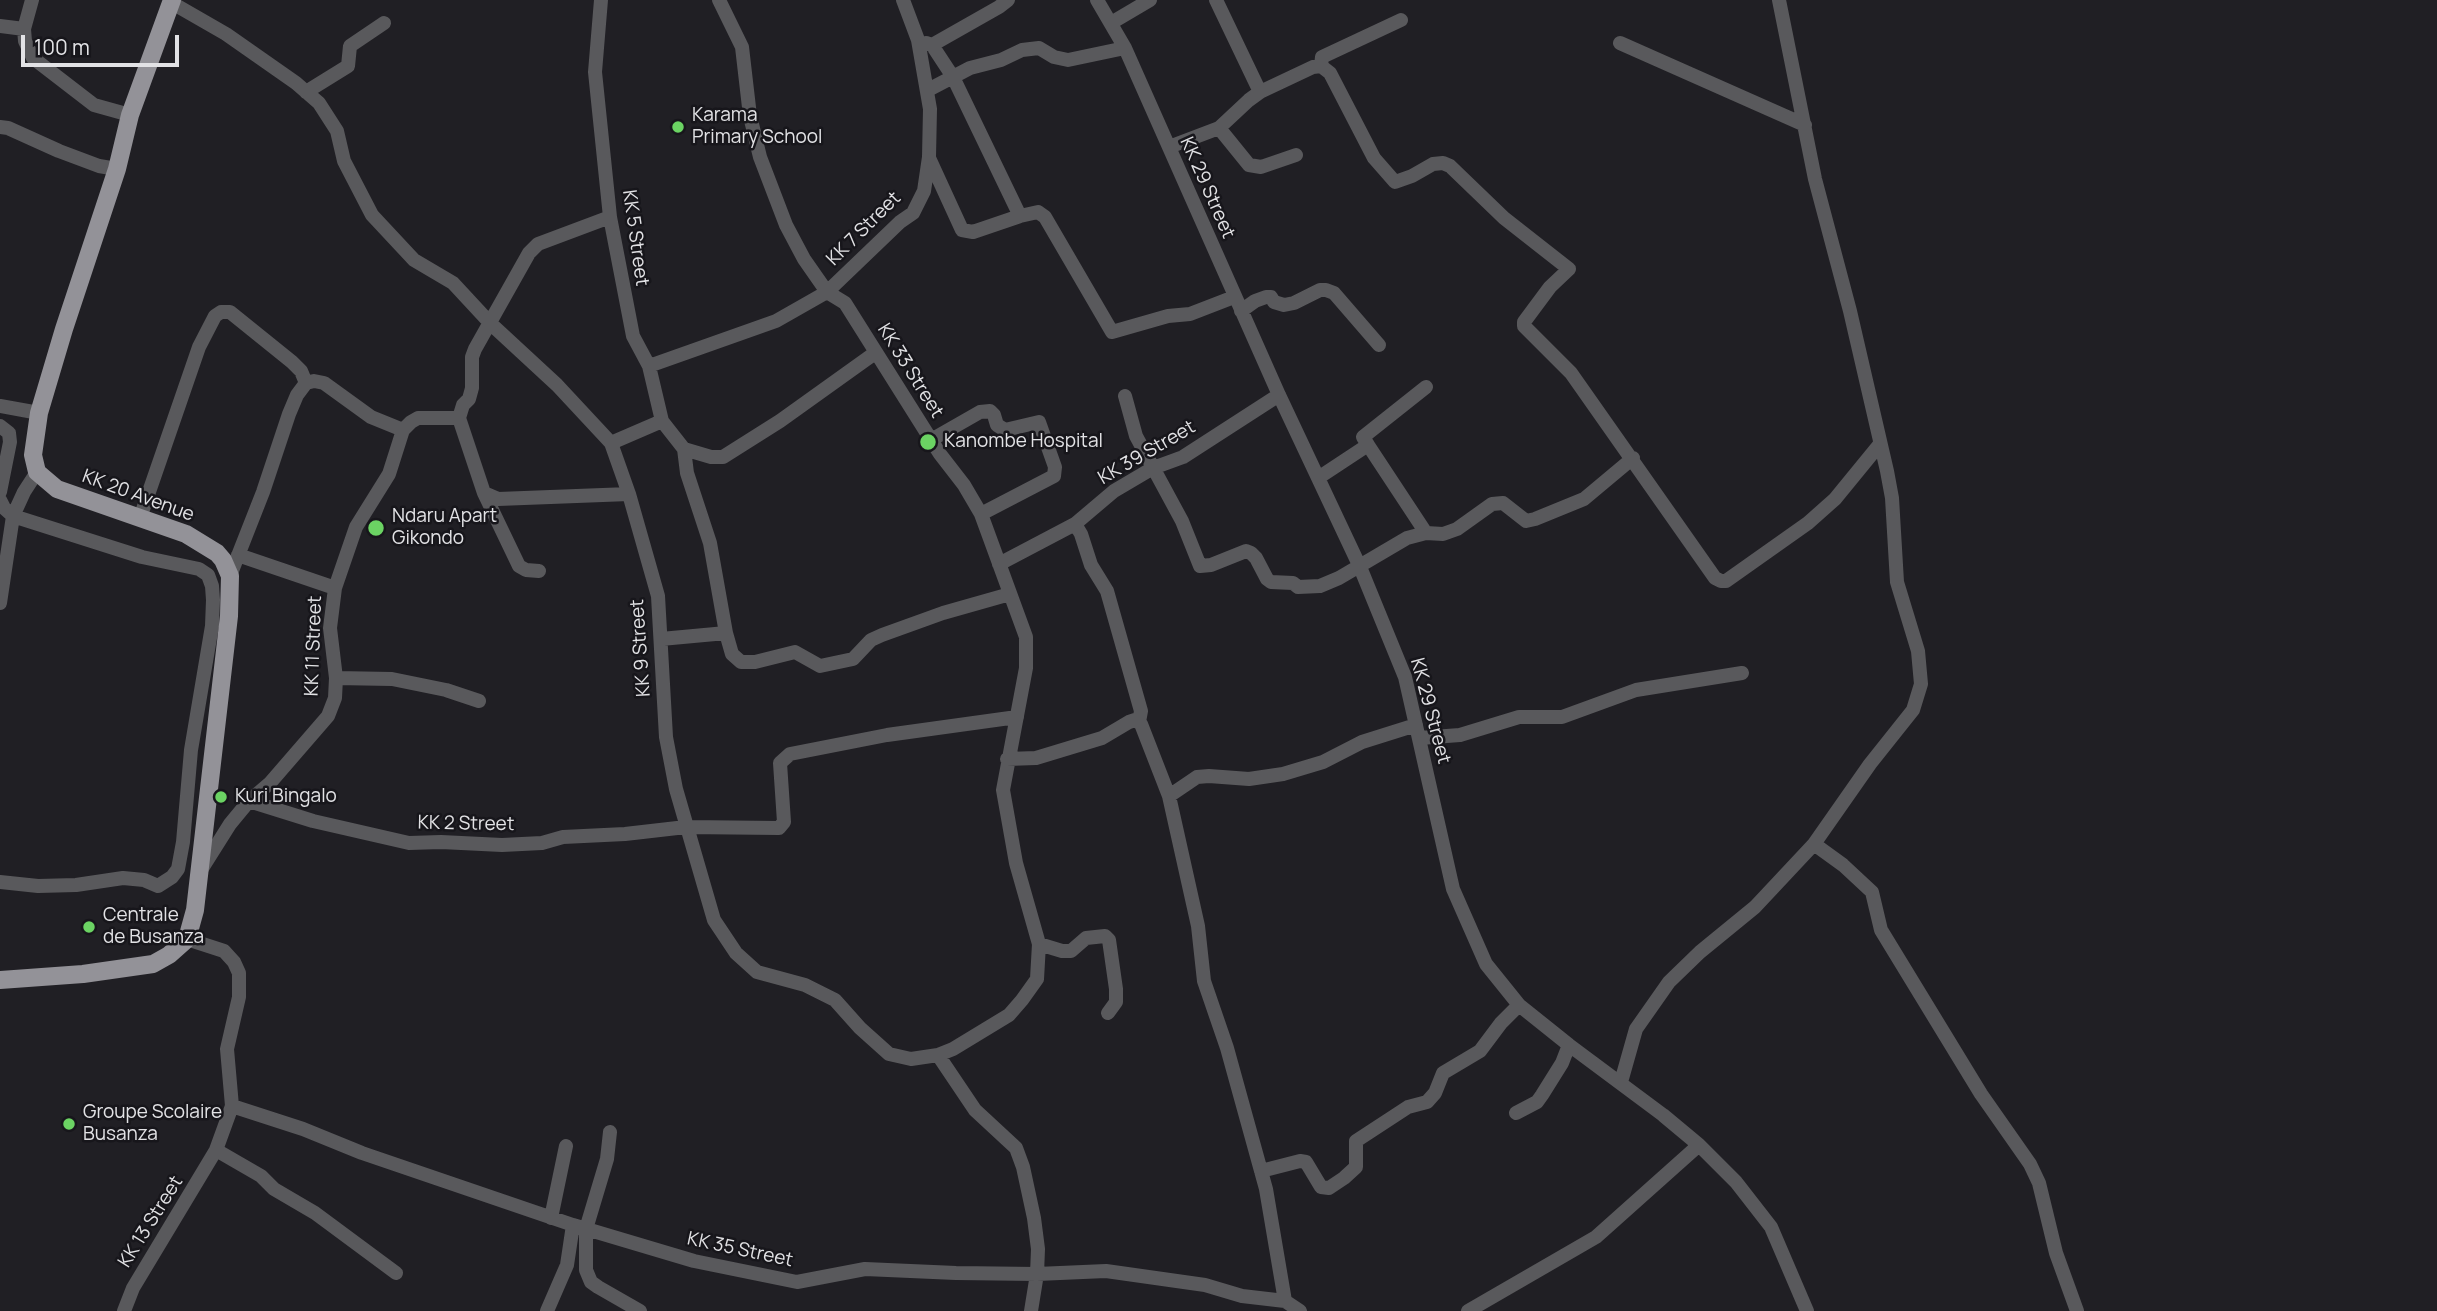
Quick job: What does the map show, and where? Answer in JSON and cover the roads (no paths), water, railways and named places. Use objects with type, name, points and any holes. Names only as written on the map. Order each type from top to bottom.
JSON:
[{"type":"main road","points":[[37,472],[33,455],[39,413],[117,169],[130,115],[172,1]]},
{"type":"main road","name":"KK 20 Avenue","points":[[37,472],[57,489],[186,534],[209,547],[223,560],[230,576]]},
{"type":"main road","points":[[0,980],[132,969],[161,960],[187,939],[195,910],[200,871],[229,616],[230,576]]},
{"type":"street","points":[[32,0],[24,29],[25,40],[33,58],[93,105],[130,115]]},
{"type":"street","name":"KK 5 Street","points":[[601,0],[595,72],[610,217],[633,336],[649,366],[662,421]]},
{"type":"street","name":"KK 33 Street","points":[[719,0],[742,47],[750,116],[760,157],[786,225],[804,259],[827,292],[845,303],[981,514],[1027,637],[1026,668],[1003,790],[1016,863],[1039,944],[1037,979],[1009,1015],[953,1049],[938,1055]]},
{"type":"street","name":"KK 7 Street","points":[[649,366],[776,321],[827,292],[900,222],[913,213],[924,191],[929,157],[930,109],[925,42],[903,0]]},
{"type":"street","points":[[1008,0],[999,7],[925,42],[953,77],[1020,216]]},
{"type":"street","points":[[1111,23],[1150,0]]},
{"type":"street","points":[[1216,0],[1261,92]]},
{"type":"street","points":[[1621,1082],[1636,1029],[1670,982],[1700,952],[1755,907],[1814,844],[1870,764],[1913,710],[1921,684],[1917,651],[1897,582],[1892,498],[1850,311],[1815,178],[1779,0]]},
{"type":"street","name":"KK 9 Street","points":[[172,1],[226,34],[319,103],[337,131],[344,161],[372,215],[414,260],[453,283],[611,443],[629,494],[658,596],[666,737],[676,789],[714,920],[736,953],[757,972],[805,985],[835,1000],[860,1028],[889,1054],[911,1059],[938,1055]]},
{"type":"street","name":"KK 29 Street","points":[[1097,1],[1125,48],[1234,297],[1360,567],[1405,677],[1453,889],[1486,964],[1519,1005],[1699,1145],[1736,1182],[1771,1227],[1807,1311]]},
{"type":"street","points":[[1321,66],[1322,58],[1401,20]]},
{"type":"street","points":[[306,92],[348,66],[350,46],[384,23]]},
{"type":"street","points":[[0,26],[24,29]]},
{"type":"street","points":[[1620,43],[1805,125]]},
{"type":"street","points":[[928,90],[970,68],[1001,60],[1022,50],[1039,48],[1054,57],[1068,60],[1125,48]]},
{"type":"street","points":[[1169,147],[1219,128],[1261,92],[1313,67],[1321,66],[1330,73],[1374,158],[1395,182],[1433,164],[1443,163],[1450,166],[1504,218],[1569,269],[1550,287],[1524,322],[1524,326],[1571,373],[1715,578],[1721,581],[1726,581],[1808,523],[1835,499],[1880,444]]},
{"type":"street","points":[[0,127],[89,162],[117,169]]},
{"type":"street","points":[[1219,128],[1249,165],[1261,167],[1296,155]]},
{"type":"street","points":[[929,157],[962,230],[973,232],[1038,212],[1045,217],[1112,331],[1168,316],[1190,314],[1234,297]]},
{"type":"street","points":[[540,571],[526,570],[519,566],[484,494],[459,418],[472,387],[472,357],[475,348],[529,253],[538,244],[610,217]]},
{"type":"street","points":[[1241,311],[1265,297],[1284,305],[1326,290],[1334,293],[1379,345]]},
{"type":"street","points":[[141,518],[199,347],[217,313],[230,312],[292,362],[301,371],[306,383]]},
{"type":"street","points":[[684,449],[711,457],[723,457],[780,421],[875,353]]},
{"type":"street","points":[[230,576],[259,503],[289,414],[297,395],[306,383],[324,383],[371,417],[403,430],[418,418],[459,418]]},
{"type":"street","points":[[1426,387],[1363,437],[1426,533]]},
{"type":"street","name":"KK 39 Street","points":[[999,564],[1076,524],[1114,491],[1153,468],[1183,457],[1279,395]]},
{"type":"street","points":[[1125,396],[1136,436],[1182,521],[1200,566],[1211,565],[1246,551],[1256,558],[1271,582],[1293,583],[1298,587],[1320,586],[1360,567],[1407,538],[1426,533],[1443,534],[1457,529],[1492,503],[1498,502],[1526,521],[1535,519],[1584,499],[1633,458]]},
{"type":"street","points":[[0,407],[39,413]]},
{"type":"street","points":[[931,440],[980,412],[990,411],[997,425],[1005,430],[1039,422],[1055,467],[1054,476],[981,514]]},
{"type":"street","points":[[611,443],[662,421],[684,449],[687,473],[710,543],[726,633],[732,654],[741,662],[755,662],[795,652],[820,666],[853,659],[871,640],[882,635],[943,613],[1010,594]]},
{"type":"street","points":[[0,426],[9,433],[10,442],[0,492]]},
{"type":"street","name":"KK 11 Street","points":[[200,871],[230,824],[328,716],[335,698],[336,678],[330,628],[335,588],[356,527],[388,474],[403,430]]},
{"type":"street","points":[[1318,478],[1368,445]]},
{"type":"street","points":[[0,603],[13,516],[23,492],[37,472]]},
{"type":"street","points":[[484,494],[498,499],[629,494]]},
{"type":"street","points":[[0,500],[13,516],[142,557],[199,569],[208,575],[213,600],[212,626],[191,750],[183,842],[178,869],[172,877],[158,886],[144,880],[123,878],[76,885],[38,886],[0,882]]},
{"type":"street","points":[[1076,524],[1091,565],[1107,592],[1141,711],[1139,722],[1169,796],[1198,926],[1204,982],[1227,1048],[1261,1171],[1285,1301]]},
{"type":"street","points":[[238,555],[335,588]]},
{"type":"street","points":[[661,639],[726,633]]},
{"type":"street","points":[[1169,796],[1197,777],[1250,779],[1283,774],[1323,762],[1362,742],[1418,732],[1460,735],[1519,717],[1562,717],[1636,690],[1742,673]]},
{"type":"street","points":[[336,678],[392,679],[446,690],[479,701]]},
{"type":"street","name":"KK 2 Street","points":[[249,801],[313,821],[409,843],[502,845],[686,827],[779,828],[783,826],[780,763],[790,754],[887,735],[1017,717]]},
{"type":"street","points":[[1007,759],[1054,754],[1102,738],[1129,722],[1139,722]]},
{"type":"street","points":[[1814,844],[1843,865],[1872,892],[1881,930],[1981,1094],[2031,1164],[2039,1183],[2056,1253],[2077,1311]]},
{"type":"street","points":[[1039,944],[1071,951],[1087,938],[1105,936],[1109,940],[1116,989],[1116,1002],[1108,1013]]},
{"type":"street","name":"KK 13 Street","points":[[124,1311],[138,1280],[216,1150],[232,1106],[227,1049],[239,998],[239,973],[224,951],[187,939]]},
{"type":"street","points":[[1261,1171],[1300,1161],[1306,1162],[1321,1187],[1328,1188],[1356,1167],[1356,1141],[1408,1107],[1427,1102],[1435,1093],[1443,1073],[1480,1051],[1519,1005]]},
{"type":"street","points":[[1516,1113],[1537,1102],[1542,1096],[1562,1063],[1569,1045]]},
{"type":"street","points":[[938,1055],[975,1110],[1016,1148],[1023,1167],[1038,1250],[1031,1311]]},
{"type":"street","name":"KK 35 Street","points":[[232,1106],[579,1227],[694,1261],[797,1282],[864,1269],[1037,1274],[1105,1270],[1205,1285],[1242,1296],[1285,1301],[1300,1311]]},
{"type":"street","points":[[547,1311],[561,1284],[579,1227],[607,1159],[610,1132]]},
{"type":"street","points":[[1468,1311],[1596,1237],[1699,1145]]},
{"type":"street","points":[[551,1218],[566,1146]]},
{"type":"street","points":[[216,1150],[261,1176],[274,1189],[315,1213],[396,1273]]},
{"type":"street","points":[[579,1227],[586,1270],[592,1282],[640,1311]]},
{"type":"place","name":"Karama Primary School","points":[[678,127]]},
{"type":"place","name":"Kanombe Hospital","points":[[928,442]]},
{"type":"place","name":"Ndaru Apart Gikondo","points":[[376,528]]},
{"type":"place","name":"Kuri Bingalo","points":[[221,797]]},
{"type":"place","name":"Centrale de Busanza","points":[[89,927]]},
{"type":"place","name":"Groupe Scolaire Busanza","points":[[69,1124]]}]
